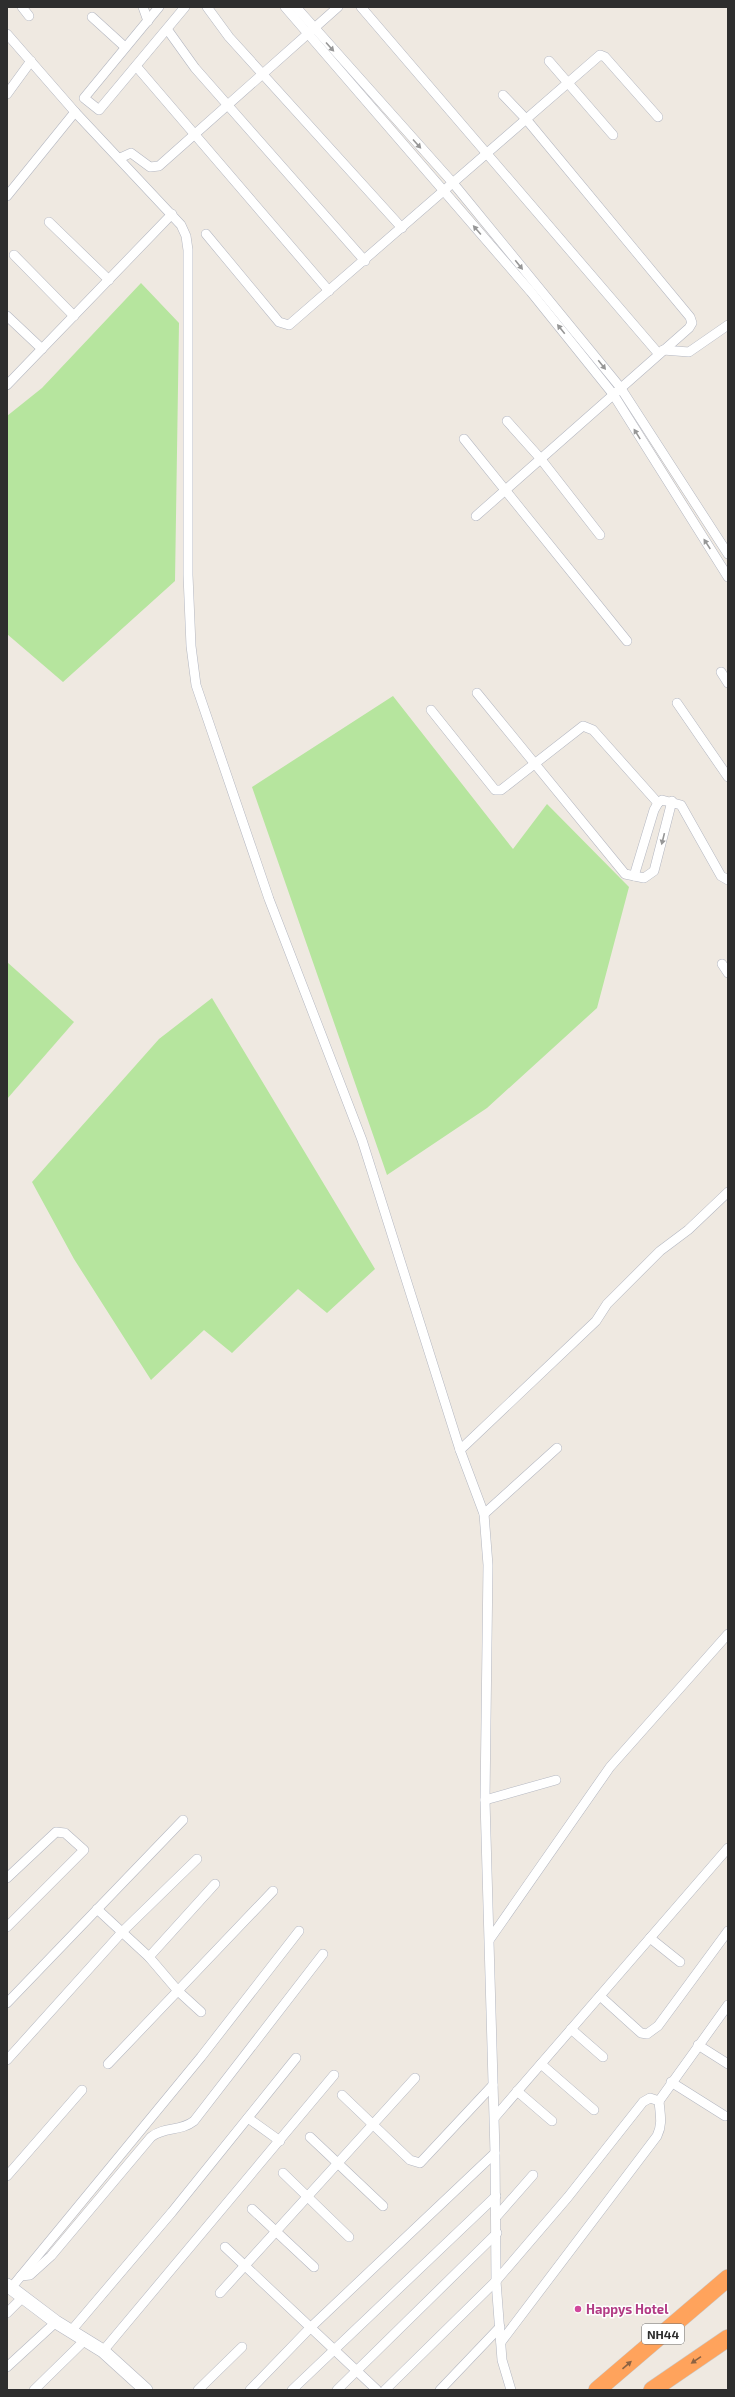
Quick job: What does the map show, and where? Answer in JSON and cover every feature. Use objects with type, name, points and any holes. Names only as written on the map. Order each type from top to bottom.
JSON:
[{"type":"highway","name":"NH44","points":[[597,2390],[726,2285]]},
{"type":"highway","points":[[652,2390],[728,2338]]},
{"type":"street","points":[[22,7],[29,16]]},
{"type":"street","points":[[143,7],[148,21]]},
{"type":"street","points":[[159,7],[84,98],[99,110],[185,7]]},
{"type":"street","points":[[207,7],[229,37],[263,72],[402,228]]},
{"type":"street","points":[[285,7],[310,31],[453,184],[616,390],[728,554]]},
{"type":"street","points":[[296,7],[310,31],[444,191],[616,390],[728,576]]},
{"type":"street","points":[[120,158],[131,153],[147,166],[154,168],[338,7]]},
{"type":"street","points":[[361,7],[660,352],[689,352],[728,325]]},
{"type":"street","points":[[92,17],[125,48]]},
{"type":"street","points":[[167,29],[195,68],[366,260]]},
{"type":"street","points":[[7,34],[75,112],[172,214],[185,232],[188,250],[188,575],[191,646],[196,685],[269,899],[362,1140],[460,1450],[484,1514],[488,1565],[485,1800],[497,2216],[496,2281],[502,2360],[511,2390]]},
{"type":"street","points":[[206,234],[283,325],[289,325],[366,260],[599,56],[603,55],[658,117]]},
{"type":"street","points":[[7,94],[31,61]]},
{"type":"street","points":[[549,61],[613,135]]},
{"type":"street","points":[[136,66],[329,291]]},
{"type":"street","points":[[476,516],[616,390],[691,326],[690,317],[526,119],[503,95]]},
{"type":"street","points":[[7,196],[75,112]]},
{"type":"street","points":[[8,384],[172,214]]},
{"type":"street","points":[[49,222],[108,280]]},
{"type":"street","points":[[14,256],[74,316]]},
{"type":"street","points":[[7,316],[42,349]]},
{"type":"street","points":[[507,421],[540,458],[600,535]]},
{"type":"street","points":[[464,439],[506,489],[627,641]]},
{"type":"street","points":[[720,672],[728,683]]},
{"type":"street","points":[[477,693],[625,874],[644,878],[654,871],[672,801]]},
{"type":"street","points":[[677,703],[728,777]]},
{"type":"street","points":[[431,710],[495,790],[500,790],[583,726],[593,730],[658,802]]},
{"type":"street","points":[[658,802],[662,800],[672,801],[683,808],[721,876],[728,880]]},
{"type":"street","points":[[634,876],[658,802]]},
{"type":"street","points":[[722,964],[728,973]]},
{"type":"street","points":[[460,1450],[596,1321],[608,1304],[660,1251],[688,1230],[728,1192]]},
{"type":"street","points":[[484,1514],[557,1448]]},
{"type":"street","points":[[490,1939],[610,1767],[728,1634]]},
{"type":"street","points":[[485,1800],[556,1780]]},
{"type":"street","points":[[7,2003],[182,1820]]},
{"type":"street","points":[[7,1878],[56,1832],[65,1833],[84,1850],[8,1926]]},
{"type":"street","points":[[494,2117],[728,1848]]},
{"type":"street","points":[[7,2060],[123,1931],[197,1859]]},
{"type":"street","points":[[149,1957],[215,1884]]},
{"type":"street","points":[[108,2064],[273,1891]]},
{"type":"street","points":[[97,1909],[123,1931],[149,1957],[178,1991],[201,2012]]},
{"type":"street","points":[[146,2390],[102,2351],[56,2322],[9,2286],[21,2276],[106,2175],[201,2057],[299,1931]]},
{"type":"street","points":[[600,1996],[641,2033],[647,2034],[658,2026],[728,1931]]},
{"type":"street","points":[[650,1938],[680,1962]]},
{"type":"street","points":[[21,2276],[30,2275],[51,2256],[113,2181],[158,2132],[185,2128],[194,2121],[323,1954]]},
{"type":"street","points":[[501,2342],[661,2129],[659,2101],[698,2045],[727,2008]]},
{"type":"street","points":[[571,2029],[603,2057]]},
{"type":"street","points":[[698,2045],[728,2064]]},
{"type":"street","points":[[71,2331],[172,2212],[296,2058]]},
{"type":"street","points":[[541,2064],[594,2110]]},
{"type":"street","points":[[102,2351],[334,2075]]},
{"type":"street","points":[[220,2293],[415,2078]]},
{"type":"street","points":[[671,2082],[725,2116]]},
{"type":"street","points":[[342,2096],[410,2160],[420,2163],[493,2085]]},
{"type":"street","points":[[7,2176],[82,2090]]},
{"type":"street","points":[[517,2091],[552,2121]]},
{"type":"street","points":[[384,2390],[496,2281],[568,2197],[643,2102],[650,2098],[659,2101]]},
{"type":"street","points":[[248,2118],[280,2140]]},
{"type":"street","points":[[310,2137],[383,2206]]},
{"type":"street","points":[[250,2390],[310,2328],[495,2153]]},
{"type":"street","points":[[283,2173],[349,2237]]},
{"type":"street","points":[[106,2175],[113,2181]]},
{"type":"street","points":[[497,2216],[533,2175]]},
{"type":"street","points":[[292,2390],[496,2196]]},
{"type":"street","points":[[252,2209],[314,2267]]},
{"type":"street","points":[[337,2390],[497,2233]]},
{"type":"street","points":[[225,2247],[377,2390]]},
{"type":"street","points":[[7,2313],[23,2298]]},
{"type":"street","points":[[7,2367],[56,2322]]},
{"type":"street","points":[[440,2390],[500,2327]]},
{"type":"street","points":[[34,2390],[84,2341]]},
{"type":"street","points":[[198,2390],[242,2347]]},
{"type":"green space","points":[[141,283],[179,323],[175,581],[63,682],[7,634],[7,416],[42,388]]},
{"type":"green space","points":[[393,696],[513,849],[547,804],[629,887],[597,1008],[487,1108],[387,1175],[252,787]]},
{"type":"green space","points":[[7,962],[74,1022],[7,1099]]},
{"type":"green space","points":[[212,998],[375,1269],[327,1313],[298,1289],[232,1353],[204,1330],[151,1380],[74,1259],[32,1182],[159,1039]]},
{"type":"place","name":"Happys Hotel","points":[[578,2309]]}]
